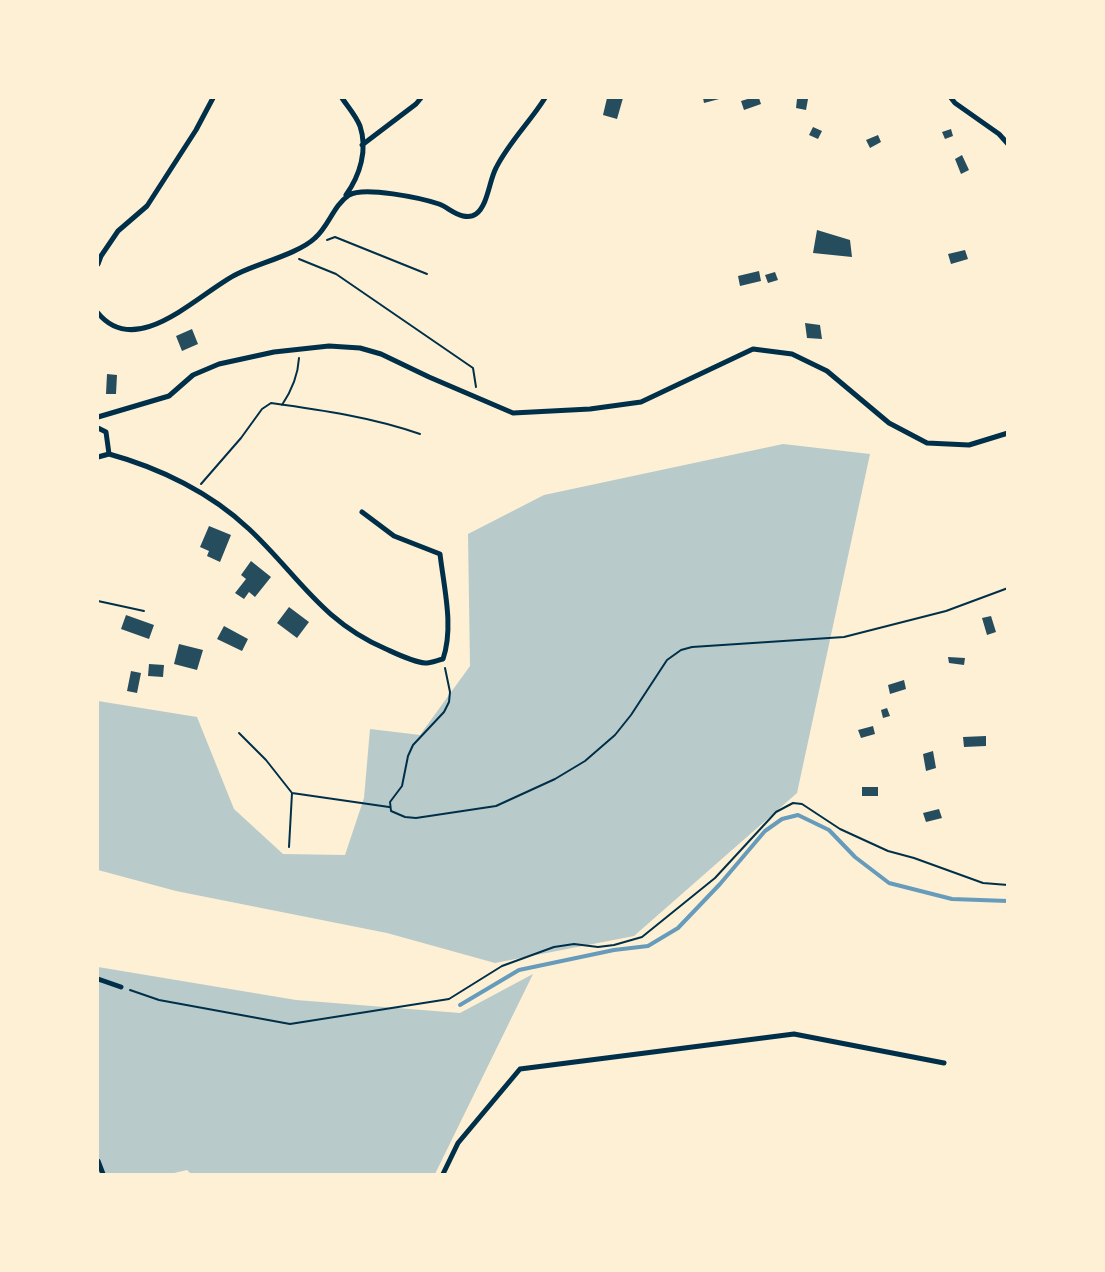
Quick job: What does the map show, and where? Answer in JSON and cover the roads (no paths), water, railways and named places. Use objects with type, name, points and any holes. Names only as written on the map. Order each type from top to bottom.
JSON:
[{"type":"street","points":[[98,264],[99,256],[118,231],[147,206],[196,130],[213,98]]},
{"type":"street","points":[[98,313],[112,326],[126,330],[151,326],[185,310],[224,280],[285,254],[315,238],[359,176],[362,145],[360,128],[342,98]]},
{"type":"street","points":[[362,145],[421,98]]},
{"type":"street","points":[[342,201],[352,193],[365,191],[423,200],[440,204],[460,215],[473,216],[478,213],[483,204],[495,170],[508,146],[525,128],[545,98]]},
{"type":"street","points":[[951,98],[999,134],[1008,144]]},
{"type":"street","points":[[98,417],[169,396],[193,375],[219,364],[299,349],[329,346],[360,348],[381,354],[513,413],[590,409],[641,402],[753,349],[792,354],[827,371],[889,423],[927,443],[969,445],[1008,433]]},
{"type":"street","points":[[98,428],[106,432],[109,454]]},
{"type":"street","points":[[98,457],[109,454],[130,459],[167,474],[196,491],[249,529],[333,618],[366,641],[425,663],[443,659],[447,647],[448,624],[440,554],[394,536],[362,512]]},
{"type":"street","points":[[98,979],[121,987]]},
{"type":"street","points":[[443,1174],[458,1143],[520,1069],[794,1034],[945,1063]]},
{"type":"street","points":[[98,1161],[103,1174]]},
{"type":"waterway","points":[[460,1005],[519,970],[614,950],[648,946],[678,928],[720,884],[765,831],[782,819],[798,815],[829,830],[855,857],[889,883],[952,899],[1008,901]]}]
